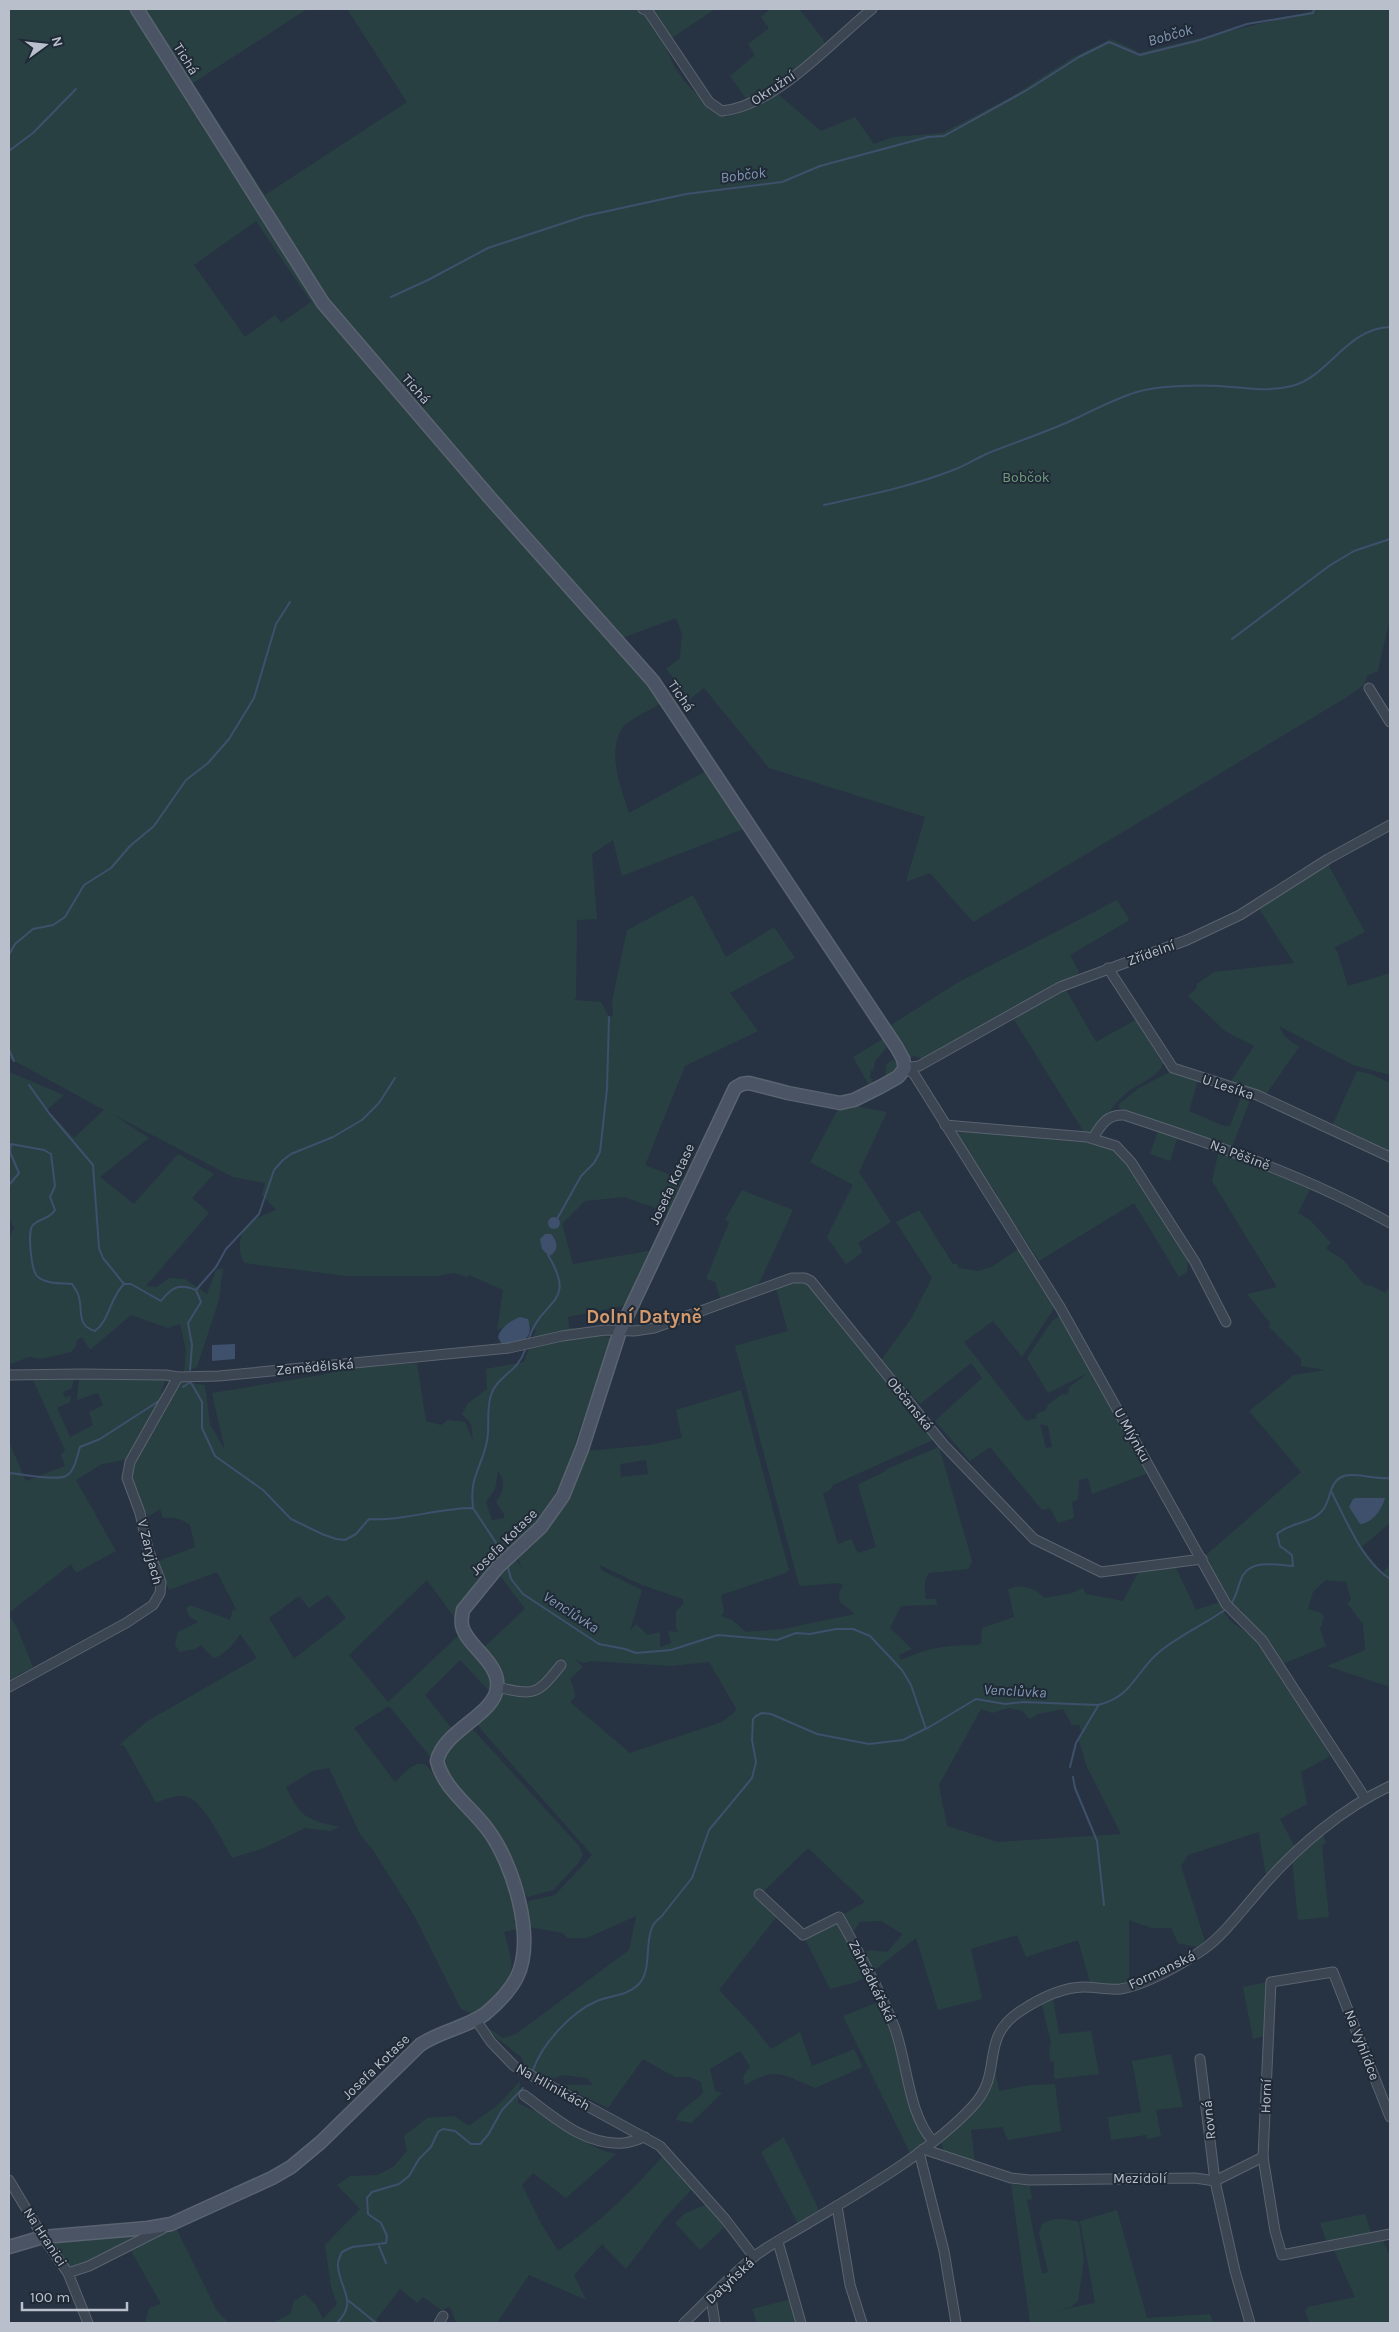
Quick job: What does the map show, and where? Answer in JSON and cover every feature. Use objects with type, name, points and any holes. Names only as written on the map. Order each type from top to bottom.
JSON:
[{"type":"street","name":"Tichá","points":[[137,9],[323,303],[491,499],[652,681],[708,762],[763,850],[897,1048],[903,1059],[904,1068]]},
{"type":"street","name":"Okružní","points":[[643,9],[648,11],[709,102],[722,111],[749,106],[779,88],[872,9]]},
{"type":"street","points":[[1369,688],[1390,722]]},
{"type":"street","name":"Zřídelní","points":[[904,1068],[920,1066],[1060,988],[1108,968],[1187,940],[1240,914],[1321,864],[1390,825]]},
{"type":"street","name":"U Lesíka","points":[[1108,968],[1173,1068],[1257,1095],[1390,1157]]},
{"type":"street","name":"U Mlýnku","points":[[904,1068],[914,1074],[1060,1307],[1226,1604],[1262,1640],[1365,1798]]},
{"type":"street","name":"Josefa Kotase","points":[[9,2246],[43,2237],[148,2228],[171,2224],[272,2178],[291,2167],[321,2142],[420,2045],[432,2036],[476,2020],[496,2004],[517,1977],[523,1960],[520,1906],[511,1870],[502,1850],[474,1812],[445,1780],[437,1761],[442,1747],[489,1703],[497,1687],[494,1672],[463,1630],[463,1610],[498,1566],[541,1527],[563,1496],[580,1455],[620,1331],[735,1088],[749,1082],[796,1095],[840,1103],[854,1100],[880,1087],[898,1077],[904,1068]]},
{"type":"street","name":"Na Pěšině","points":[[1093,1138],[1110,1116],[1124,1115],[1253,1159],[1368,1211],[1390,1223]]},
{"type":"street","points":[[945,1125],[1093,1138],[1116,1146],[1131,1162],[1195,1262],[1226,1322]]},
{"type":"street","name":"Občanská","points":[[620,1331],[654,1328],[792,1278],[805,1278],[811,1281],[943,1444],[1034,1539],[1101,1572],[1202,1558]]},
{"type":"street","name":"Zemědělská","points":[[9,1375],[219,1376],[509,1348],[562,1336],[604,1330],[620,1331]]},
{"type":"street","name":"V Zaryjach","points":[[9,1687],[126,1623],[153,1605],[160,1593],[160,1582],[148,1549],[140,1513],[127,1478],[130,1462],[178,1377]]},
{"type":"street","points":[[497,1687],[530,1693],[538,1691],[545,1686],[561,1665]]},
{"type":"street","name":"Formanská","points":[[921,2150],[972,2108],[986,2089],[991,2075],[996,2038],[1006,2023],[1014,2016],[1034,2003],[1067,1989],[1082,1987],[1119,1989],[1132,1986],[1192,1957],[1206,1948],[1284,1862],[1365,1798],[1390,1786]]},
{"type":"street","name":"Zahrádkářská","points":[[759,1894],[779,1916],[803,1935],[839,1917],[871,1973],[895,2028],[917,2111],[928,2136],[933,2141]]},
{"type":"street","name":"Na Vyhlídce","points":[[1271,1982],[1333,1972],[1390,2117]]},
{"type":"street","name":"Horní","points":[[1271,1982],[1263,2157],[1275,2231],[1282,2255],[1390,2234]]},
{"type":"street","name":"Na Hlinikách","points":[[476,2020],[491,2042],[514,2066],[660,2146],[679,2165],[754,2257]]},
{"type":"street","name":"Rovná","points":[[1200,2059],[1215,2181]]},
{"type":"street","name":"Na Hlinikách","points":[[524,2095],[564,2124],[590,2139],[623,2143],[645,2137]]},
{"type":"street","points":[[921,2150],[944,2251],[956,2323]]},
{"type":"street","name":"Mezidolí","points":[[921,2150],[1003,2175],[1029,2180],[1195,2178],[1215,2181]]},
{"type":"street","name":"Datyňská","points":[[684,2323],[754,2257],[837,2206],[921,2150]]},
{"type":"street","points":[[1250,2323],[1215,2181],[1263,2157]]},
{"type":"street","name":"Na Hranici","points":[[9,2180],[43,2237],[68,2273],[88,2323]]},
{"type":"street","points":[[837,2206],[850,2285],[862,2323]]},
{"type":"street","points":[[68,2273],[89,2266],[171,2224]]},
{"type":"street","points":[[778,2242],[800,2323]]},
{"type":"street","points":[[711,2298],[715,2323]]},
{"type":"green space","name":"Bobčok","points":[[9,9],[307,9],[193,83],[265,195],[407,102],[347,9],[636,9],[644,14],[656,28],[676,69],[686,82],[705,102],[726,117],[747,110],[778,94],[821,131],[855,117],[874,144],[893,137],[942,133],[1011,97],[1072,58],[1111,39],[1138,53],[1312,11],[1312,9],[1390,9],[1390,618],[1378,671],[1367,676],[1364,685],[973,922],[930,873],[906,882],[925,817],[769,768],[704,688],[690,699],[666,669],[680,658],[682,634],[676,618],[617,640],[666,701],[626,724],[618,737],[615,758],[619,781],[629,813],[708,770],[746,828],[622,876],[613,840],[592,854],[597,919],[577,920],[576,998],[574,1000],[601,1002],[609,1017],[613,1015],[612,1001],[627,930],[693,895],[726,957],[774,927],[795,958],[730,993],[758,1031],[685,1066],[645,1165],[683,1180],[668,1212],[624,1197],[585,1201],[562,1224],[573,1264],[654,1250],[626,1305],[568,1317],[569,1328],[575,1328],[576,1331],[532,1341],[536,1329],[532,1330],[528,1319],[515,1320],[497,1330],[503,1290],[469,1275],[467,1277],[454,1273],[436,1276],[347,1276],[245,1263],[240,1252],[242,1232],[250,1222],[276,1210],[262,1195],[265,1183],[233,1177],[112,1114],[149,1138],[100,1177],[134,1204],[178,1154],[214,1174],[192,1198],[209,1213],[146,1286],[157,1287],[169,1278],[185,1279],[207,1294],[216,1270],[223,1268],[219,1300],[197,1367],[184,1372],[186,1350],[180,1324],[168,1328],[131,1315],[90,1350],[82,1337],[77,1340],[76,1346],[71,1352],[41,1359],[29,1357],[11,1364],[9,1362],[9,1237],[14,1228],[9,1217],[9,1072],[64,1095],[47,1110],[74,1138],[104,1110],[9,1058]],"holes":[[[256,221],[311,302],[281,323],[275,315],[245,337],[194,265]]]},
{"type":"green space","points":[[650,9],[715,9],[672,38]]},
{"type":"green space","points":[[770,9],[799,9],[825,44],[784,80],[750,104],[730,76],[755,55],[748,44],[769,28],[761,17]]},
{"type":"green space","points":[[1328,864],[1365,932],[1334,948],[1337,951],[1348,986],[1390,973],[1390,1075],[1353,1065],[1279,1026],[1285,1037],[1299,1047],[1265,1096],[1230,1083],[1254,1046],[1225,1031],[1188,996],[1196,989],[1197,984],[1214,972],[1294,963],[1258,907]]},
{"type":"green space","points":[[1117,900],[1129,919],[1128,921],[1070,955],[1079,972],[1077,978],[923,1059],[914,1056],[908,1059],[888,1027],[957,983]]},
{"type":"green space","points":[[1065,988],[1096,1042],[1137,1019],[1163,1063],[1162,1067],[1154,1075],[1122,1097],[1100,1125],[1089,1134],[1085,1134],[1013,1018]]},
{"type":"green space","points":[[883,1039],[886,1048],[875,1061],[873,1071],[871,1070],[870,1078],[873,1079],[870,1087],[853,1057]]},
{"type":"green space","points":[[892,1060],[898,1063],[896,1072],[885,1082],[886,1065]]},
{"type":"green space","points":[[1357,1071],[1373,1075],[1390,1083],[1390,1152],[1341,1128],[1332,1126]]},
{"type":"green space","points":[[1170,1072],[1198,1080],[1189,1111],[1224,1126],[1230,1126],[1242,1094],[1251,1097],[1232,1147],[1119,1108],[1119,1104],[1139,1088]]},
{"type":"green space","points":[[849,1105],[887,1112],[859,1172],[891,1222],[858,1243],[863,1252],[846,1264],[827,1237],[853,1185],[810,1162],[839,1107]]},
{"type":"green space","points":[[959,1131],[1094,1143],[1113,1149],[1126,1161],[1188,1260],[1187,1272],[1179,1277],[1134,1203],[1039,1261],[957,1134]]},
{"type":"green space","points":[[1158,1131],[1178,1136],[1170,1161],[1150,1154]]},
{"type":"green space","points":[[1219,1150],[1311,1187],[1298,1213],[1310,1220],[1331,1243],[1326,1248],[1344,1261],[1365,1285],[1372,1286],[1386,1293],[1390,1284],[1390,1523],[1362,1547],[1382,1573],[1390,1565],[1390,1687],[1327,1666],[1365,1650],[1363,1624],[1347,1603],[1351,1600],[1346,1582],[1326,1580],[1313,1592],[1308,1609],[1321,1613],[1324,1618],[1320,1629],[1326,1646],[1283,1664],[1240,1608],[1237,1614],[1229,1606],[1205,1556],[1301,1472],[1249,1411],[1294,1375],[1325,1370],[1301,1366],[1301,1359],[1269,1327],[1270,1323],[1247,1294],[1277,1287],[1212,1181]]},
{"type":"green space","points":[[742,1190],[793,1210],[755,1292],[721,1300],[715,1282],[706,1279],[729,1222],[725,1220]]},
{"type":"green space","points":[[919,1210],[953,1264],[957,1264],[959,1268],[978,1271],[992,1267],[1018,1249],[1055,1307],[1022,1357],[993,1321],[964,1342],[1026,1421],[1037,1418],[1036,1414],[1046,1410],[1048,1405],[1062,1394],[1066,1395],[1069,1392],[1068,1388],[1088,1373],[1048,1393],[1027,1358],[1052,1321],[1062,1314],[1090,1371],[1147,1471],[1146,1474],[1092,1494],[1088,1478],[1079,1480],[1078,1499],[1072,1502],[1074,1518],[1058,1523],[1050,1508],[1042,1510],[990,1447],[970,1461],[935,1421],[982,1378],[971,1363],[920,1404],[881,1360],[911,1319],[932,1278],[896,1222]],"holes":[[[1040,1424],[1048,1426],[1052,1447],[1046,1448]]]},
{"type":"green space","points":[[804,1281],[935,1439],[833,1485],[830,1490],[823,1494],[838,1544],[851,1539],[858,1553],[876,1547],[859,1484],[887,1469],[939,1447],[969,1550],[972,1562],[968,1569],[929,1573],[927,1576],[925,1585],[926,1599],[936,1599],[937,1605],[901,1606],[890,1628],[912,1649],[899,1655],[901,1660],[938,1648],[978,1645],[981,1643],[982,1628],[1014,1617],[1008,1589],[1024,1587],[1036,1591],[1045,1598],[1072,1593],[1083,1588],[1086,1594],[1123,1601],[1138,1573],[1175,1566],[1196,1610],[1220,1602],[1222,1609],[1230,1620],[1251,1636],[1267,1654],[1330,1756],[1301,1772],[1307,1804],[1280,1819],[1296,1849],[1266,1876],[1259,1832],[1188,1855],[1181,1866],[1205,1941],[1197,1947],[1178,1943],[1171,1928],[1152,1928],[1129,1920],[1129,1984],[1091,1986],[1078,1940],[1026,1957],[1017,1935],[971,1949],[982,1999],[938,2010],[916,1938],[871,1973],[862,1954],[870,1950],[887,1952],[903,1934],[881,1921],[860,1922],[853,1932],[842,1915],[865,1902],[808,1848],[758,1897],[777,1916],[719,1990],[754,2027],[771,2049],[800,2032],[812,2066],[854,2049],[863,2067],[815,2088],[780,2074],[765,2076],[745,2085],[743,2077],[750,2066],[740,2051],[710,2069],[715,2091],[722,2093],[691,2123],[676,2120],[679,2113],[703,2093],[701,2082],[690,2077],[675,2077],[643,2059],[608,2108],[567,2088],[565,2085],[593,2085],[587,2078],[562,2075],[550,2080],[525,2067],[521,2057],[493,2035],[488,2028],[503,2038],[516,2034],[629,1950],[636,1916],[587,1938],[567,1938],[563,1933],[529,1927],[525,1907],[529,1901],[555,1895],[592,1855],[477,1725],[476,1720],[499,1698],[483,1648],[525,1609],[498,1573],[515,1558],[524,1571],[518,1559],[522,1553],[533,1545],[551,1521],[587,1451],[650,1445],[682,1438],[676,1410],[741,1390],[789,1570],[786,1573],[721,1595],[724,1612],[721,1616],[732,1620],[746,1632],[783,1629],[855,1614],[840,1602],[839,1593],[843,1585],[837,1583],[799,1585],[735,1346],[788,1331],[776,1289],[794,1282]],"holes":[[[646,1460],[648,1474],[621,1477],[620,1464]],[[600,1565],[642,1585],[683,1599],[683,1604],[676,1611],[676,1628],[678,1632],[668,1631],[671,1643],[660,1647],[660,1632],[648,1635],[636,1624],[630,1631],[642,1590],[601,1570]],[[575,1659],[583,1663],[592,1661],[671,1666],[709,1662],[737,1710],[722,1722],[630,1753],[570,1702],[575,1697],[570,1679],[583,1667]],[[1009,1708],[1022,1711],[1030,1719],[1038,1714],[1063,1709],[1072,1725],[1079,1725],[1083,1735],[1078,1739],[1087,1767],[1121,1834],[998,1842],[947,1826],[939,1785],[981,1709],[992,1713]]]},
{"type":"green space","points":[[602,1335],[609,1337],[611,1341],[576,1440],[572,1459],[556,1492],[525,1537],[498,1556],[502,1559],[457,1617],[454,1617],[427,1580],[349,1655],[388,1702],[460,1634],[490,1672],[492,1694],[460,1660],[425,1695],[453,1730],[436,1747],[432,1759],[389,1706],[354,1728],[395,1782],[413,1766],[417,1764],[426,1765],[488,1838],[502,1867],[514,1908],[516,1919],[513,1922],[517,1924],[518,1929],[504,1932],[510,1952],[510,1977],[500,1993],[492,2001],[480,2010],[471,2013],[461,2009],[415,1917],[373,1850],[360,1834],[329,1768],[313,1771],[286,1787],[296,1805],[306,1816],[340,1827],[330,1831],[305,1828],[264,1848],[232,1858],[208,1817],[196,1802],[181,1796],[156,1803],[125,1747],[122,1745],[118,1746],[146,1722],[257,1658],[240,1634],[229,1648],[214,1658],[201,1645],[195,1649],[179,1652],[175,1644],[178,1632],[198,1622],[189,1616],[186,1608],[190,1605],[230,1620],[233,1609],[237,1611],[217,1572],[169,1590],[156,1562],[195,1547],[190,1525],[177,1518],[163,1518],[160,1509],[149,1516],[142,1509],[142,1500],[140,1500],[133,1486],[132,1469],[181,1382],[205,1385],[210,1424],[225,1450],[212,1393],[321,1375],[356,1367],[417,1363],[426,1421],[441,1425],[448,1420],[465,1422],[473,1441],[471,1424],[462,1414],[468,1403],[487,1389],[486,1369],[524,1362],[528,1349],[565,1340]],"holes":[[[498,1471],[503,1487],[496,1502],[504,1514],[504,1518],[492,1520],[486,1502],[495,1489]],[[328,1595],[346,1618],[294,1659],[269,1618],[299,1596],[309,1608]]]},
{"type":"green space","points":[[75,1377],[71,1389],[63,1392],[65,1398],[71,1395],[70,1402],[57,1408],[70,1437],[93,1425],[89,1412],[103,1405],[98,1393],[77,1400],[79,1377],[165,1380],[161,1393],[164,1396],[129,1459],[102,1464],[76,1480],[116,1551],[76,1573],[71,1564],[9,1613],[9,1442],[26,1481],[65,1466],[61,1455],[65,1450],[32,1378]]},
{"type":"green space","points":[[9,1614],[18,1630],[33,1667],[9,1680]]},
{"type":"green space","points":[[469,1725],[579,1846],[583,1854],[578,1864],[553,1890],[528,1897],[520,1890],[450,1781],[442,1759],[448,1745]]},
{"type":"green space","points":[[1323,1834],[1326,1843],[1322,1845],[1329,1917],[1298,1920],[1292,1860]]},
{"type":"green space","points":[[839,1917],[868,1975],[857,1982],[830,1989],[803,1935]]},
{"type":"green space","points":[[1268,1982],[1263,2036],[1253,2039],[1243,1987]]},
{"type":"green space","points":[[1053,1999],[1059,2034],[1091,2031],[1099,2074],[1054,2079],[1054,2062],[1050,2060],[1049,2050],[1051,2043],[1042,2005]]},
{"type":"green space","points":[[881,2001],[927,2140],[910,2153],[843,2016]]},
{"type":"green space","points":[[1171,2054],[1183,2107],[1156,2110],[1161,2136],[1148,2139],[1146,2135],[1111,2140],[1108,2117],[1141,2112],[1132,2061]]},
{"type":"green space","points":[[995,2069],[999,2091],[1031,2085],[1055,2084],[1061,2131],[1008,2140],[1002,2127],[971,2130],[975,2163],[944,2151],[940,2139],[973,2108],[987,2090]]},
{"type":"green space","points":[[520,2081],[518,2103],[559,2123],[584,2141],[604,2151],[616,2154],[566,2198],[533,2173],[522,2185],[542,2225],[558,2251],[614,2207],[663,2156],[670,2155],[693,2188],[665,2218],[626,2269],[602,2244],[574,2275],[586,2300],[529,2275],[497,2323],[458,2323],[450,2307],[441,2310],[423,2297],[417,2303],[400,2289],[376,2320],[380,2323],[272,2323],[290,2314],[294,2301],[305,2294],[316,2305],[323,2319],[337,2304],[331,2287],[325,2245],[360,2209],[337,2185],[350,2176],[378,2175],[394,2166],[407,2151],[404,2136],[427,2118],[454,2116],[469,2126],[499,2104]]},
{"type":"green space","points":[[784,2137],[819,2210],[798,2224],[761,2152]]},
{"type":"green space","points":[[1011,2184],[1030,2186],[1032,2199],[1027,2200],[1042,2274],[1048,2272],[1039,2234],[1041,2226],[1054,2220],[1064,2219],[1079,2222],[1084,2260],[1078,2301],[1071,2307],[1055,2311],[1095,2303],[1080,2221],[1117,2210],[1147,2318],[1210,2314],[1213,2323],[1030,2323]]},
{"type":"green space","points":[[709,2203],[727,2225],[700,2250],[675,2223],[684,2214]]},
{"type":"green space","points":[[1365,2214],[1372,2235],[1327,2243],[1320,2223]]},
{"type":"green space","points":[[176,2228],[217,2311],[229,2323],[145,2323],[149,2308],[161,2304],[129,2247]]},
{"type":"green space","points":[[152,2230],[89,2263],[73,2268],[63,2260],[54,2243],[54,2241]]},
{"type":"green space","points":[[1382,2238],[1390,2257],[1390,2323],[1310,2323],[1305,2311],[1308,2307],[1355,2297],[1333,2248]]},
{"type":"green space","points":[[791,2299],[798,2323],[757,2323],[752,2309]]},
{"type":"water","points":[[554,1217],[560,1223],[554,1229],[548,1223]]},
{"type":"water","points":[[545,1234],[551,1234],[556,1243],[555,1252],[549,1256],[542,1249],[540,1239]]},
{"type":"water","points":[[520,1317],[528,1319],[530,1327],[527,1337],[519,1342],[501,1343],[498,1337],[501,1330],[510,1322]]},
{"type":"water","points":[[235,1344],[235,1359],[212,1361],[212,1345]]},
{"type":"water","points":[[1385,1498],[1382,1507],[1376,1515],[1369,1521],[1360,1524],[1349,1507],[1353,1499]]},
{"type":"waterway","name":"Bobčok","points":[[391,297],[428,280],[488,248],[585,216],[686,194],[782,182],[820,166],[928,137],[944,136],[1027,90],[1079,57],[1109,42],[1140,55],[1200,40],[1247,24],[1313,13],[1314,9]]},
{"type":"waterway","points":[[9,151],[33,133],[76,89]]},
{"type":"waterway","points":[[824,505],[891,490],[940,475],[1137,392],[1178,386],[1265,389],[1292,386],[1305,381],[1316,373],[1362,335],[1375,329],[1390,327]]},
{"type":"waterway","points":[[1232,639],[1329,566],[1354,551],[1390,539]]},
{"type":"waterway","points":[[9,955],[15,944],[33,929],[53,925],[65,917],[84,885],[111,868],[130,846],[154,826],[186,780],[208,763],[229,739],[254,698],[276,624],[290,602]]},
{"type":"waterway","points":[[557,1219],[581,1176],[594,1163],[600,1152],[607,1089],[609,1017]]},
{"type":"waterway","points":[[9,1050],[14,1061]]},
{"type":"waterway","points":[[196,1290],[216,1267],[226,1249],[259,1214],[274,1170],[283,1160],[291,1154],[333,1137],[362,1120],[379,1103],[395,1078]]},
{"type":"waterway","points":[[29,1085],[49,1113],[93,1165],[99,1248],[103,1258],[124,1284]]},
{"type":"waterway","name":"Venclůvka","points":[[9,1185],[19,1173],[10,1152],[11,1144],[44,1150],[51,1154],[55,1186],[50,1197],[55,1210],[31,1228],[30,1242],[33,1267],[38,1277],[45,1281],[72,1284],[80,1300],[82,1321],[89,1328],[95,1331],[104,1321],[119,1289],[124,1284],[131,1284],[161,1301],[169,1292],[176,1288],[185,1287],[196,1290],[201,1302],[188,1323],[192,1345],[190,1370]]},
{"type":"waterway","points":[[529,1338],[535,1325],[559,1293],[560,1283],[548,1255]]},
{"type":"waterway","points":[[473,1507],[474,1480],[487,1441],[491,1395],[498,1383],[518,1364],[525,1350]]},
{"type":"waterway","name":"Venclůvka","points":[[190,1381],[202,1402],[202,1428],[215,1456],[263,1490],[291,1519],[322,1534],[345,1540],[356,1534],[369,1519],[395,1518],[473,1508],[504,1555]]},
{"type":"waterway","points":[[183,1387],[189,1383]]},
{"type":"waterway","points":[[9,1473],[46,1478],[66,1476],[74,1467],[80,1447],[100,1439],[162,1399]]},
{"type":"waterway","name":"Venclůvka","points":[[1231,1604],[1241,1578],[1247,1570],[1266,1564],[1293,1566],[1292,1555],[1280,1546],[1277,1534],[1288,1527],[1312,1518],[1322,1511],[1335,1482],[1339,1478],[1348,1475],[1390,1478]]},
{"type":"waterway","points":[[1331,1491],[1363,1551],[1380,1571],[1390,1579]]},
{"type":"waterway","name":"Venclůvka","points":[[507,1564],[511,1579],[523,1594],[599,1644],[636,1653],[671,1650],[718,1635],[777,1640],[796,1633],[810,1634],[836,1629],[853,1629],[870,1636],[902,1670],[911,1685],[926,1729],[976,1699],[1005,1704],[1023,1702],[1098,1705],[1109,1701],[1126,1690],[1158,1653],[1183,1635],[1226,1609]]},
{"type":"waterway","points":[[1070,1767],[1076,1743],[1098,1706]]},
{"type":"waterway","points":[[533,2070],[550,2040],[577,2013],[597,2001],[629,1991],[639,1984],[646,1968],[651,1930],[692,1878],[709,1830],[752,1778],[756,1762],[752,1740],[753,1719],[756,1716],[762,1713],[771,1714],[817,1734],[869,1744],[903,1740],[925,1729]]},
{"type":"waterway","points":[[1073,1777],[1075,1788],[1097,1841],[1104,1905]]},
{"type":"waterway","points":[[337,2323],[343,2315],[347,2302],[338,2267],[338,2261],[342,2252],[352,2247],[386,2243],[387,2236],[381,2223],[368,2214],[367,2198],[372,2192],[399,2184],[409,2176],[419,2159],[431,2147],[438,2132],[443,2129],[455,2131],[471,2144],[480,2144],[488,2135],[502,2110],[523,2088]]},
{"type":"waterway","points":[[379,2246],[386,2263]]},
{"type":"waterway","points":[[349,2301],[376,2323]]},
{"type":"waterway","points":[[170,2323],[177,2323]]},
{"type":"district","name":"Dolní Datyně","points":[[644,1317]]}]
